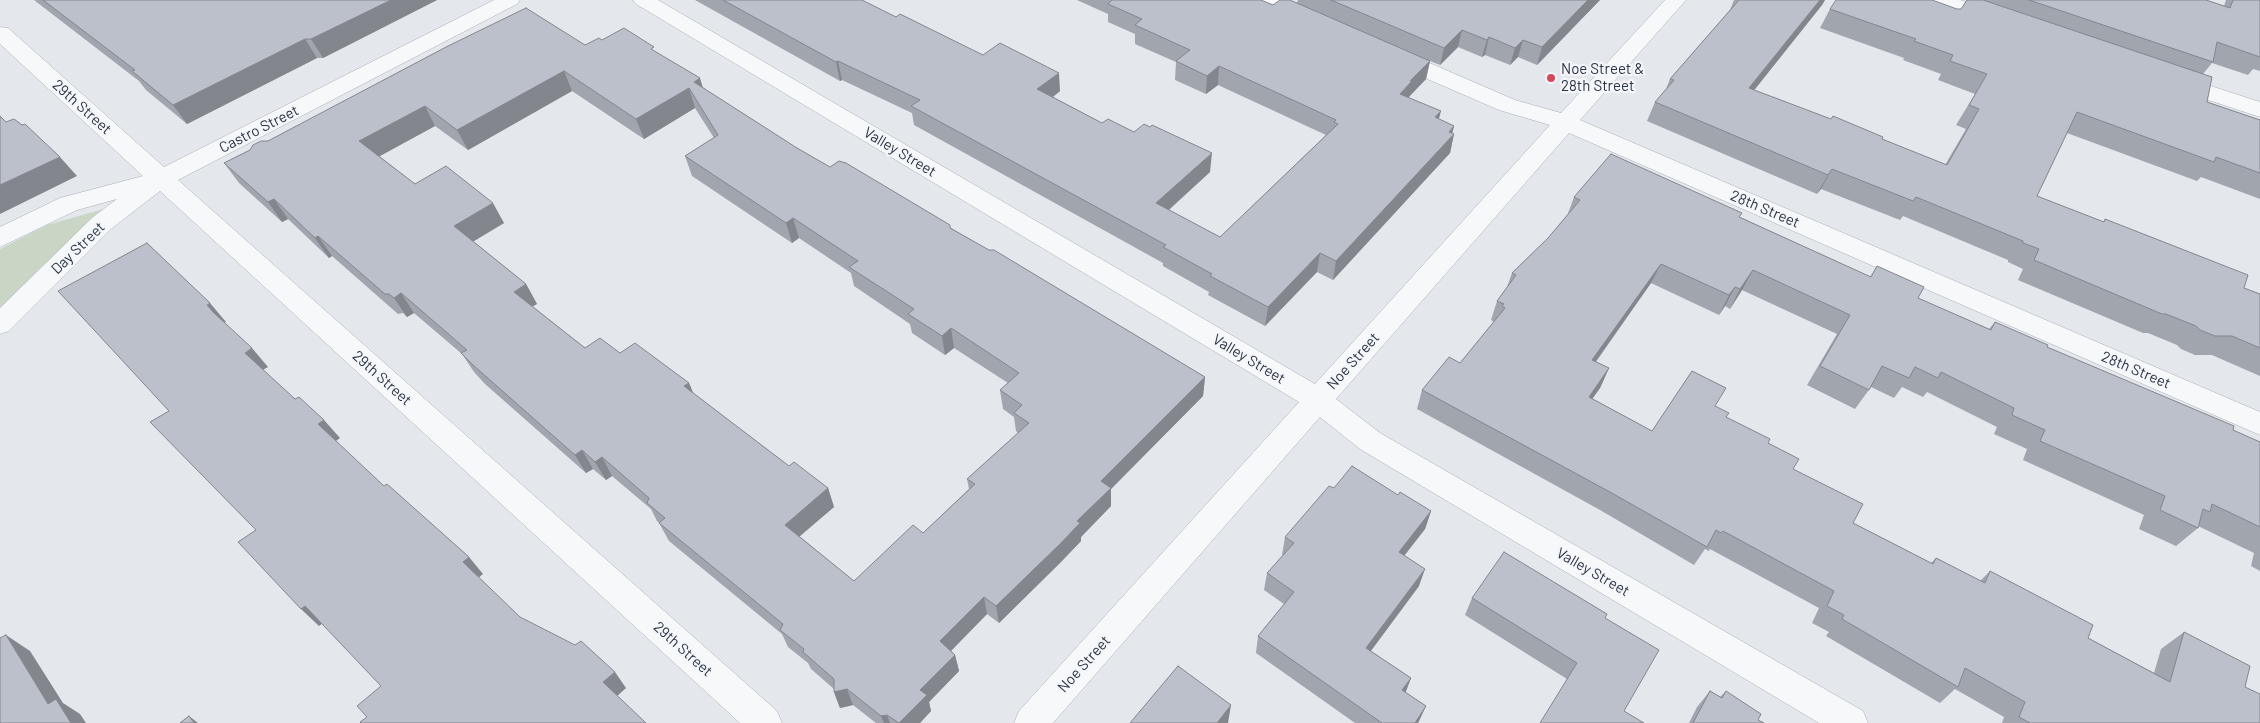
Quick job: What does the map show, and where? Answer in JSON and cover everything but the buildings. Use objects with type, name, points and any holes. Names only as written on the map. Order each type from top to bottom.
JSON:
[{"type":"street","name":"Castro Street","points":[[0,238],[69,204],[161,179],[510,0]]},
{"type":"street","name":"Valley Street","points":[[643,0],[1318,400],[1370,441],[1850,723]]},
{"type":"street","points":[[1267,0],[1329,27]]},
{"type":"street","name":"Noe Street","points":[[1032,723],[1565,122],[1676,0]]},
{"type":"street","points":[[1940,0],[2015,26]]},
{"type":"street","name":"29th Street","points":[[0,33],[765,723]]},
{"type":"street","name":"28th Street","points":[[1374,47],[1507,105],[1565,122],[2260,424]]},
{"type":"street","points":[[2156,75],[2260,110]]},
{"type":"street","name":"Day Street","points":[[0,324],[102,223],[161,179]]},
{"type":"green space","points":[[104,209],[0,309],[0,249],[47,225]]},
{"type":"place","name":"Noe Street & 28th Street","points":[[1551,78]]}]
